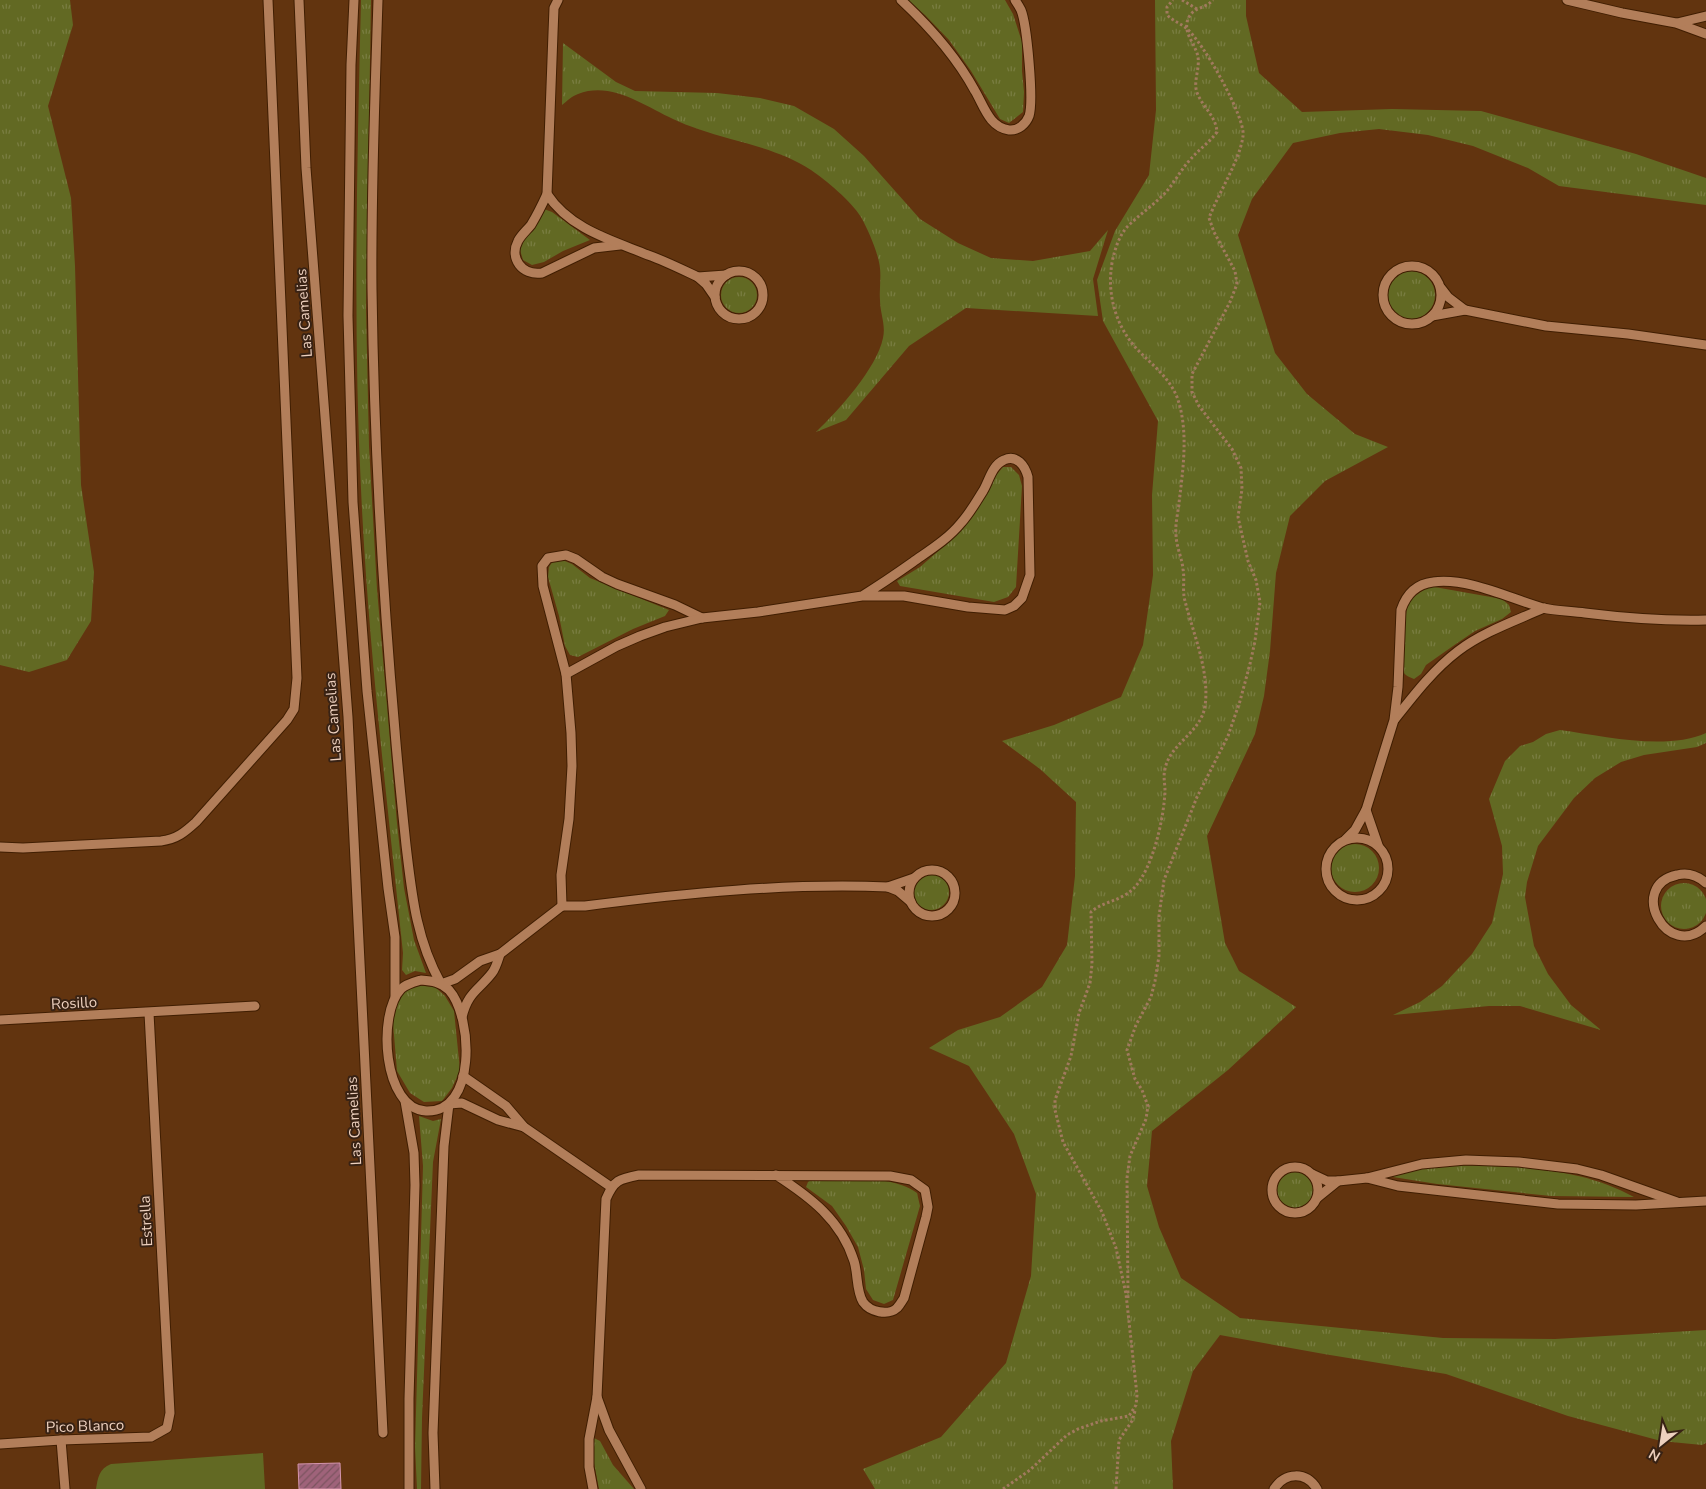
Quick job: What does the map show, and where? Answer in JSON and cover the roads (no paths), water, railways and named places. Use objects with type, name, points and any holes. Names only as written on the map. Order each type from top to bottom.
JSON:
[{"type":"street","points":[[0,847],[23,848],[171,840],[183,834],[196,822],[287,720],[294,709],[297,678],[268,0]]},
{"type":"street","name":"Las Camelias","points":[[299,0],[306,168],[348,717],[383,1434]]},
{"type":"street","points":[[354,0],[350,85],[348,297],[353,502],[367,691],[395,937],[395,997],[387,1034],[388,1056],[392,1075],[405,1101],[414,1153],[409,1489]]},
{"type":"street","points":[[378,0],[372,286],[375,420],[384,603],[411,890],[418,927],[430,964],[441,984]]},
{"type":"street","points":[[558,0],[554,8],[552,33],[547,194],[538,214],[518,240],[516,248],[517,259],[526,272],[535,274],[542,273],[594,248],[620,245]]},
{"type":"street","points":[[901,0],[923,20],[942,42],[970,83],[994,124],[1009,130],[1017,129],[1024,123],[1029,116],[1031,102],[1027,35],[1021,10],[1015,0]]},
{"type":"street","points":[[1567,0],[1676,23],[1706,34]]},
{"type":"street","points":[[1676,23],[1706,16]]},
{"type":"street","points":[[547,194],[569,218],[594,233],[620,245],[647,254],[698,277],[706,284],[716,298]]},
{"type":"street","points":[[1432,316],[1440,303],[1442,295],[1436,277],[1429,270],[1420,266],[1410,265],[1391,273],[1384,286],[1383,302],[1387,311],[1403,323],[1414,324],[1423,322],[1432,316],[1466,310],[1546,326],[1628,334],[1706,345]]},
{"type":"street","points":[[698,277],[726,275],[741,271],[750,273],[761,285],[763,292],[763,301],[760,308],[754,314],[738,319],[730,317],[718,306],[716,298],[717,285],[726,275]]},
{"type":"street","points":[[1440,286],[1448,297],[1466,310]]},
{"type":"street","points":[[566,674],[617,646],[640,636],[665,627],[702,618],[758,612],[862,596],[904,596],[992,610],[1006,610],[1014,606],[1022,598],[1030,575],[1028,477],[1025,467],[1020,461],[1013,459],[1004,460],[996,466],[972,510],[960,524],[941,542],[887,581],[862,596]]},
{"type":"street","points":[[562,906],[561,875],[569,818],[572,766],[566,674],[543,586],[542,566],[548,558],[566,555],[617,584],[675,605],[702,618]]},
{"type":"street","points":[[1345,839],[1362,837],[1371,840],[1385,854],[1388,864],[1388,875],[1384,885],[1377,893],[1368,898],[1357,900],[1346,898],[1337,893],[1330,885],[1326,874],[1326,864],[1329,853],[1355,830],[1366,810],[1394,720],[1398,687],[1401,610],[1405,600],[1420,586],[1433,582],[1448,582],[1502,594],[1544,608],[1640,619],[1706,620]]},
{"type":"street","points":[[1394,720],[1415,692],[1458,651],[1480,637],[1544,608]]},
{"type":"street","points":[[1366,810],[1378,845]]},
{"type":"street","points":[[441,984],[455,979],[480,961],[500,954],[562,906],[585,906],[728,890],[850,886],[888,887],[914,878],[928,870],[943,872],[950,877],[954,884],[954,900],[945,912],[937,916],[929,916],[922,914],[903,895],[888,887]]},
{"type":"street","points":[[1705,881],[1693,875],[1682,874],[1672,876],[1663,882],[1657,890],[1654,900],[1654,911],[1665,929],[1674,934],[1695,934],[1706,926]]},
{"type":"street","points":[[911,902],[909,890],[914,878]]},
{"type":"street","points":[[462,1018],[466,1002],[472,993],[493,972],[500,954]]},
{"type":"street","points":[[395,997],[402,988],[410,983],[421,980],[441,984],[454,997],[462,1018],[465,1034],[466,1054],[463,1076],[456,1097],[449,1104],[439,1109],[425,1111],[413,1107],[405,1101]]},
{"type":"street","name":"Rosillo","points":[[0,1020],[256,1006]]},
{"type":"street","name":"Estrella","points":[[149,1012],[170,1413],[168,1428]]},
{"type":"street","points":[[463,1076],[506,1106],[524,1127],[611,1187]]},
{"type":"street","points":[[449,1104],[462,1103],[498,1120],[524,1127]]},
{"type":"street","points":[[435,1489],[433,1433],[444,1146],[449,1104]]},
{"type":"street","points":[[1338,1181],[1317,1198],[1313,1205],[1299,1213],[1291,1213],[1284,1210],[1277,1205],[1273,1198],[1273,1183],[1282,1170],[1290,1167],[1298,1167],[1327,1180],[1338,1181],[1367,1178],[1422,1164],[1466,1160],[1519,1162],[1577,1169],[1601,1175],[1677,1202]]},
{"type":"street","points":[[1312,1174],[1318,1186],[1317,1198]]},
{"type":"street","points":[[593,1489],[589,1467],[589,1439],[597,1396],[606,1199],[611,1187],[622,1179],[639,1175],[890,1176],[911,1180],[925,1190],[928,1206],[904,1298],[898,1307],[890,1312],[881,1312],[870,1308],[863,1302],[854,1261],[839,1228],[815,1203],[776,1176]]},
{"type":"street","points":[[1367,1178],[1398,1186],[1558,1204],[1636,1205],[1706,1201]]},
{"type":"street","points":[[597,1396],[609,1430],[641,1489]]},
{"type":"street","name":"Pico Blanco","points":[[0,1444],[61,1440],[151,1438],[168,1428]]},
{"type":"street","points":[[61,1440],[65,1489]]},
{"type":"street","points":[[1274,1489],[1278,1482],[1285,1478],[1292,1475],[1300,1475],[1308,1478],[1317,1489]]}]
